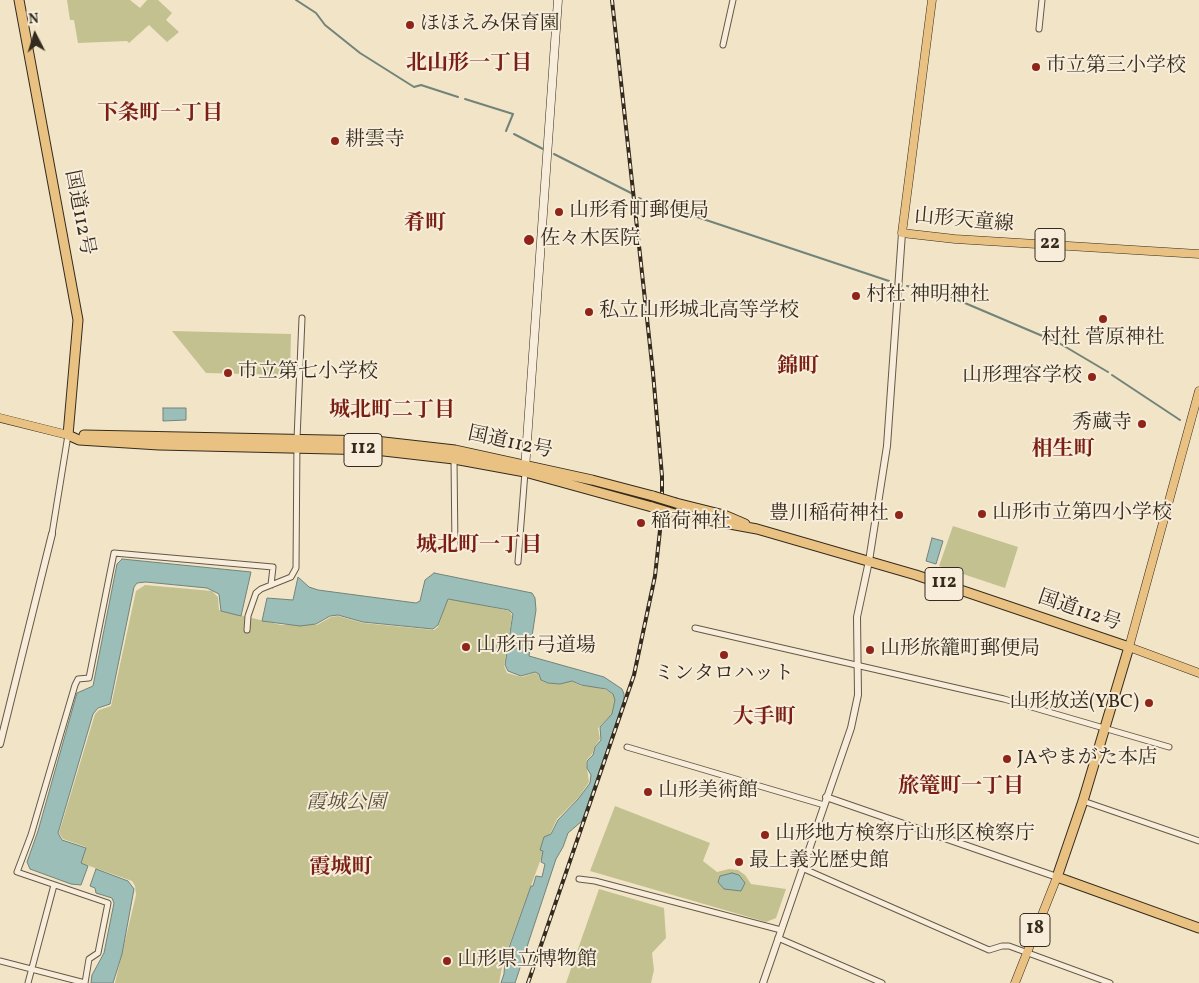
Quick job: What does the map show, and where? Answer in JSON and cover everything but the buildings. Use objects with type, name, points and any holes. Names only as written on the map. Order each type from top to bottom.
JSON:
[{"type":"highway","name":"国道112号","points":[[19,0],[70,265],[78,320],[68,435],[79,440],[159,445],[375,441],[455,450],[525,468],[653,496],[724,515],[757,529]]},
{"type":"highway","name":"国道112号","points":[[297,443],[376,450],[525,468],[675,514],[757,529],[869,561],[1129,647],[1083,801],[1057,877]]},
{"type":"highway","points":[[1057,877],[1199,928]]},
{"type":"main road","points":[[525,468],[558,0]]},
{"type":"main road","name":"山形天童線","points":[[932,0],[902,234],[1199,254]]},
{"type":"main road","points":[[1199,391],[1129,647],[1199,673]]},
{"type":"main road","points":[[0,418],[68,435]]},
{"type":"main road","name":"18","points":[[1015,983],[1057,877]]},
{"type":"street","points":[[723,45],[733,0]]},
{"type":"street","points":[[1039,29],[1042,0]]},
{"type":"street","points":[[763,983],[853,719],[858,695],[857,618],[869,561],[887,446],[902,234]]},
{"type":"street","points":[[247,630],[248,616],[256,594],[271,584],[291,577],[296,568],[297,443],[302,318]]},
{"type":"street","points":[[0,744],[52,534],[68,435]]},
{"type":"street","points":[[454,460],[456,550]]},
{"type":"street","points":[[518,562],[525,468]]},
{"type":"street","points":[[0,962],[85,983],[90,959],[98,953],[108,903],[17,872],[31,835],[75,685],[78,679],[89,678],[114,553],[273,567],[271,584]]},
{"type":"street","points":[[695,628],[1004,699],[1169,747]]},
{"type":"street","points":[[627,747],[824,804]]},
{"type":"street","points":[[826,796],[1057,877]]},
{"type":"street","points":[[1083,801],[1199,841]]},
{"type":"street","points":[[802,868],[989,950],[1002,946],[1110,983]]},
{"type":"street","points":[[579,879],[781,930]]},
{"type":"street","points":[[28,983],[54,884]]},
{"type":"street","points":[[778,938],[882,983]]},
{"type":"green space","points":[[67,0],[130,0],[140,8],[147,0],[158,0],[172,13],[166,20],[179,32],[167,42],[149,25],[129,43],[127,41],[78,43],[74,20],[70,20]]},
{"type":"green space","points":[[172,331],[291,334],[290,375],[206,373]]},
{"type":"green space","points":[[953,526],[1018,547],[1005,588],[939,566]]},
{"type":"green space","name":"霞城公園","points":[[145,585],[212,591],[218,597],[219,610],[281,625],[317,625],[331,617],[338,616],[363,623],[434,630],[438,627],[447,601],[451,599],[510,611],[512,616],[504,666],[507,673],[522,677],[534,673],[538,674],[542,681],[548,683],[560,684],[571,681],[581,686],[593,686],[613,694],[615,700],[612,714],[598,728],[600,739],[586,761],[589,782],[579,797],[557,819],[550,834],[503,962],[499,983],[115,983],[136,895],[135,886],[132,881],[81,863],[86,847],[63,839],[59,833],[95,714],[99,710],[111,706],[136,591]]},
{"type":"green space","points":[[615,806],[710,843],[703,861],[717,872],[729,869],[738,870],[745,875],[751,884],[786,889],[776,918],[766,922],[590,871]]},
{"type":"green space","points":[[599,889],[664,908],[666,938],[652,953],[654,970],[651,983],[566,983]]},
{"type":"water","points":[[163,408],[186,408],[186,420],[163,421]]},
{"type":"water","points":[[932,538],[943,541],[936,564],[926,561]]},
{"type":"water","points":[[122,559],[251,572],[241,616],[221,611],[219,594],[207,588],[146,582],[137,583],[134,587],[110,704],[98,708],[93,714],[58,833],[62,840],[86,848],[81,863],[88,866],[81,885],[71,884],[30,869],[27,862],[38,831],[77,693],[93,686],[117,564]]},
{"type":"water","points":[[434,573],[532,593],[535,598],[536,610],[529,656],[604,677],[622,689],[624,694],[624,700],[582,821],[568,833],[556,859],[515,983],[501,983],[505,959],[531,886],[533,886],[536,876],[542,877],[545,864],[541,862],[543,851],[540,850],[544,837],[551,834],[558,820],[590,783],[591,775],[587,768],[587,761],[593,755],[595,747],[601,740],[600,727],[612,714],[615,700],[613,694],[606,689],[581,685],[572,681],[560,684],[548,683],[541,680],[539,674],[535,672],[521,676],[508,671],[505,665],[513,614],[509,610],[448,599],[438,625],[433,629],[363,622],[338,615],[330,616],[316,624],[300,626],[262,621],[267,598],[293,600],[298,577],[309,587],[318,590],[416,603],[420,601],[425,580]]},
{"type":"water","points":[[96,869],[128,881],[134,889],[122,954],[113,983],[91,983],[92,975],[104,953],[114,903],[112,898],[96,893],[95,888],[90,886]]},
{"type":"water","points":[[732,873],[739,875],[745,883],[741,891],[724,889],[718,882],[720,876]]},
{"type":"waterway","points":[[296,0],[316,13],[325,25],[360,53],[414,87],[421,85],[458,97]]},
{"type":"waterway","points":[[465,99],[513,114],[506,131]]},
{"type":"waterway","points":[[514,134],[543,149]]},
{"type":"waterway","points":[[554,154],[631,193]]},
{"type":"waterway","points":[[649,201],[889,281]]},
{"type":"waterway","points":[[907,286],[935,292]]},
{"type":"waterway","points":[[946,295],[1059,343],[1108,372]]},
{"type":"waterway","points":[[1112,375],[1180,420]]},
{"type":"railway","points":[[528,983],[634,675],[655,576],[662,512],[662,476],[653,373],[612,0]]},
{"type":"place","name":"ほほえみ保育園","points":[[410,25]]},
{"type":"place","name":"市立第三小学校","points":[[1036,67]]},
{"type":"place","name":"耕雲寺","points":[[335,141]]},
{"type":"place","name":"山形肴町郵便局","points":[[559,212]]},
{"type":"place","name":"佐々木医院","points":[[529,240]]},
{"type":"place","name":"村社 神明神社","points":[[856,296]]},
{"type":"place","name":"私立山形城北高等学校","points":[[589,312]]},
{"type":"place","name":"村社 菅原神社","points":[[1103,319]]},
{"type":"place","name":"市立第七小学校","points":[[228,373]]},
{"type":"place","name":"山形理容学校","points":[[1092,377]]},
{"type":"place","name":"秀蔵寺","points":[[1142,424]]},
{"type":"place","name":"山形市立第四小学校","points":[[982,514]]},
{"type":"place","name":"豊川稲荷神社","points":[[899,515]]},
{"type":"place","name":"稲荷神社","points":[[641,523]]},
{"type":"place","name":"山形市弓道場","points":[[466,647]]},
{"type":"place","name":"山形旅籠町郵便局","points":[[870,650]]},
{"type":"place","name":"ミンタロハット","points":[[724,655]]},
{"type":"place","name":"山形放送(YBC)","points":[[1149,703]]},
{"type":"place","name":"JAやまがた本店","points":[[1007,759]]},
{"type":"place","name":"山形美術館","points":[[648,792]]},
{"type":"place","name":"山形地方検察庁山形区検察庁","points":[[765,835]]},
{"type":"place","name":"最上義光歴史館","points":[[739,862]]},
{"type":"place","name":"山形県立博物館","points":[[447,961]]},
{"type":"district","name":"北山形一丁目","points":[[469,65]]},
{"type":"district","name":"下条町一丁目","points":[[160,115]]},
{"type":"district","name":"肴町","points":[[425,225]]},
{"type":"district","name":"錦町","points":[[798,368]]},
{"type":"district","name":"城北町二丁目","points":[[392,412]]},
{"type":"district","name":"相生町","points":[[1063,451]]},
{"type":"district","name":"城北町一丁目","points":[[479,547]]},
{"type":"district","name":"大手町","points":[[764,719]]},
{"type":"district","name":"旅篭町一丁目","points":[[961,788]]},
{"type":"district","name":"霞城町","points":[[341,869]]}]
